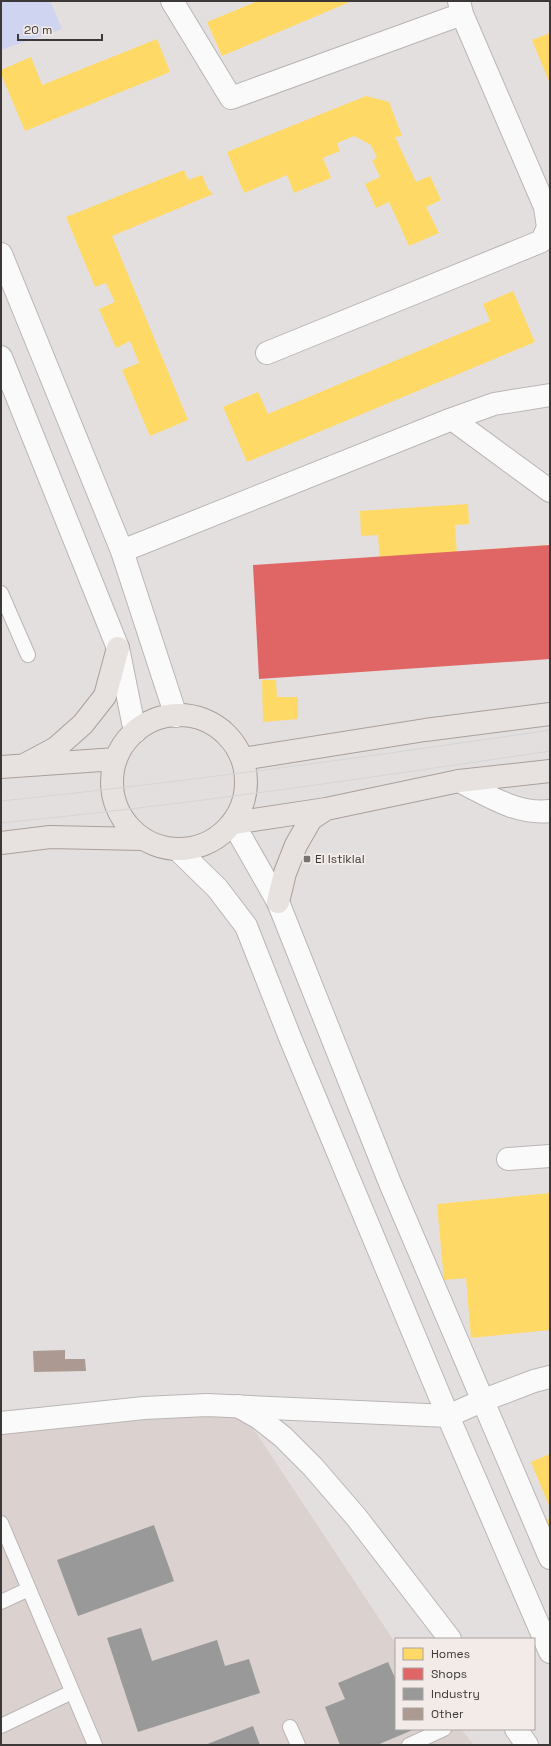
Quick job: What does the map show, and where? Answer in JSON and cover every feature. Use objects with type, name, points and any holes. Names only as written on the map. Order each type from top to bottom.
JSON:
[{"type":"main road","points":[[24,765],[56,748],[83,724],[105,696],[118,648]]},
{"type":"main road","points":[[1,843],[50,837],[142,839],[159,847],[178,850],[206,844],[215,839],[233,823],[244,799],[246,772],[242,759],[234,744],[209,723],[193,717],[176,716],[161,718],[148,723],[135,732],[124,744],[116,759],[112,776],[113,794],[118,811],[142,839]]},
{"type":"main road","points":[[242,759],[424,730],[541,716]]},
{"type":"main road","points":[[1,767],[116,759]]},
{"type":"main road","points":[[233,823],[326,809],[459,781],[550,771]]},
{"type":"main road","points":[[278,902],[285,873],[296,845],[311,819],[326,809]]},
{"type":"street","points":[[172,1],[231,98],[461,7],[545,207],[548,227],[542,241],[267,353]]},
{"type":"street","points":[[1,254],[122,551],[176,716]]},
{"type":"street","points":[[1,357],[118,648],[135,732]]},
{"type":"street","points":[[122,551],[452,419],[494,404],[550,395]]},
{"type":"street","points":[[452,419],[550,491]]},
{"type":"street","points":[[541,716],[550,706]]},
{"type":"street","points":[[459,781],[522,810],[541,812],[550,811]]},
{"type":"street","points":[[233,823],[278,902],[390,1183],[484,1400],[550,1558]]},
{"type":"street","points":[[178,850],[217,888],[246,926],[291,1040],[448,1416],[550,1652]]},
{"type":"street","points":[[508,1159],[550,1156]]},
{"type":"street","points":[[1,1423],[144,1408],[207,1405],[448,1416],[484,1400],[534,1381],[550,1377]]},
{"type":"street","points":[[238,1406],[259,1418],[313,1467],[358,1518],[449,1638]]},
{"type":"street","points":[[517,1730],[527,1745]]},
{"type":"lane","points":[[1,593],[28,655]]},
{"type":"lane","points":[[1,1523],[95,1745]]},
{"type":"lane","points":[[1,1602],[29,1589]]},
{"type":"lane","points":[[1,1726],[72,1692]]},
{"type":"lane","points":[[290,1727],[298,1745]]},
{"type":"lane","points":[[409,1745],[442,1730]]},
{"type":"shaded area","points":[[1,1],[50,1],[62,29],[1,50]]},
{"type":"shaded area","points":[[181,1402],[247,1419],[395,1642],[395,1730],[462,1730],[474,1745],[1,1745],[1,1412]]},
{"type":"building: Homes","points":[[258,1],[352,1],[222,56],[207,22]]},
{"type":"building: Homes","points":[[550,33],[550,84],[532,40]]},
{"type":"building: Homes","points":[[157,39],[170,72],[25,131],[1,74],[1,70],[31,57],[42,85]]},
{"type":"building: Homes","points":[[366,96],[389,102],[402,136],[395,137],[416,182],[430,176],[441,200],[426,207],[439,233],[409,246],[389,202],[376,208],[365,184],[380,177],[372,160],[377,158],[371,145],[354,136],[337,143],[340,151],[323,158],[331,178],[294,193],[287,175],[244,193],[227,152]]},
{"type":"building: Homes","points":[[184,170],[188,180],[202,175],[208,189],[213,194],[112,236],[188,420],[150,436],[122,370],[139,363],[130,341],[116,348],[99,309],[115,302],[106,283],[95,287],[66,217]]},
{"type":"building: Homes","points":[[513,291],[535,342],[247,462],[223,407],[258,392],[268,414],[490,321],[483,304]]},
{"type":"building: Homes","points":[[468,504],[469,524],[455,525],[458,570],[473,570],[475,594],[462,595],[463,602],[449,604],[449,609],[435,610],[434,603],[422,604],[422,613],[402,614],[401,607],[388,608],[388,604],[373,605],[371,578],[381,577],[378,535],[361,536],[360,511]]},
{"type":"building: Homes","points":[[550,545],[550,643],[539,644],[540,652],[519,654],[518,646],[506,647],[505,644],[490,644],[488,617],[498,617],[495,575],[479,575],[477,550]]},
{"type":"building: Homes","points":[[369,564],[370,584],[356,585],[359,631],[374,630],[376,654],[363,655],[364,663],[350,664],[350,670],[336,671],[335,664],[323,665],[323,673],[302,675],[302,667],[290,668],[289,664],[274,665],[272,638],[281,638],[279,595],[262,596],[261,570]]},
{"type":"building: Homes","points":[[262,680],[276,680],[277,697],[298,697],[298,719],[263,722]]},
{"type":"building: Homes","points":[[550,1193],[550,1330],[471,1338],[466,1278],[444,1280],[437,1204]]},
{"type":"building: Homes","points":[[550,1454],[550,1508],[531,1462]]},
{"type":"building: Homes","points":[[550,1518],[550,1532],[545,1520]]},
{"type":"building: Shops","points":[[550,545],[550,659],[259,679],[253,565]]},
{"type":"building: Industry","points":[[154,1525],[174,1581],[78,1616],[57,1560]]},
{"type":"building: Industry","points":[[141,1628],[152,1661],[217,1640],[225,1666],[249,1659],[260,1693],[138,1732],[107,1638]]},
{"type":"building: Industry","points":[[388,1662],[395,1678],[395,1730],[413,1730],[377,1745],[340,1745],[325,1707],[345,1699],[338,1683]]},
{"type":"building: Industry","points":[[253,1726],[260,1745],[205,1745]]},
{"type":"building: Other","points":[[65,1350],[65,1359],[85,1359],[86,1371],[34,1372],[33,1351]]},
{"type":"tram line","points":[[1,801],[138,786],[413,750],[550,730]]},
{"type":"tram line","points":[[1,823],[208,799],[345,781],[550,751]]},
{"type":"place","name":"El Istiklal","points":[[307,859]]}]
